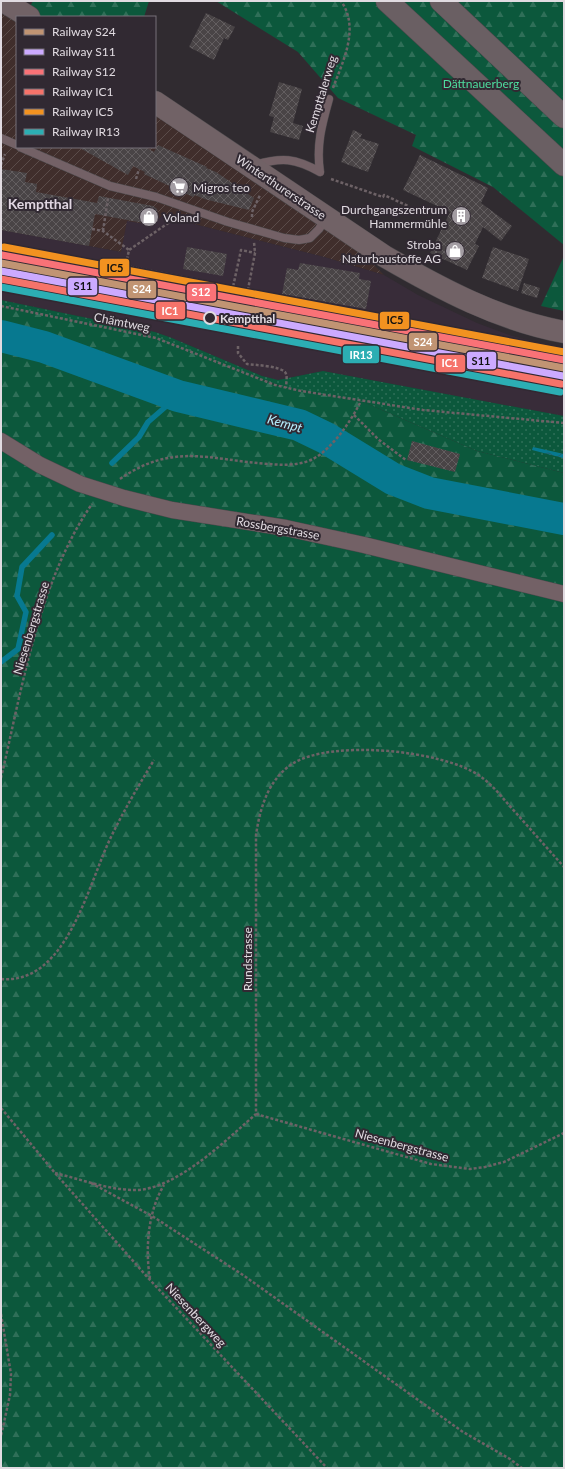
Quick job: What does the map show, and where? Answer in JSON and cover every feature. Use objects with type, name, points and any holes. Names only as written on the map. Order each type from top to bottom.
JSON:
[{"type":"highway","points":[[387,1],[564,165]]},
{"type":"highway","points":[[441,1],[564,118]]},
{"type":"main road","points":[[3,1],[28,16]]},
{"type":"main road","name":"Winterthurerstrasse","points":[[156,103],[384,256],[446,291],[498,313],[564,332]]},
{"type":"street","name":"Rossbergstrasse","points":[[1,441],[40,465],[80,484],[102,492],[172,510],[286,528],[364,544],[564,594]]},
{"type":"lane","name":"Kempttalerweg","points":[[250,166],[275,160],[288,159],[320,172],[318,155],[319,135],[329,99]]},
{"type":"lane","points":[[1,138],[16,145]]},
{"type":"lane","points":[[22,148],[110,186],[148,194],[253,230],[284,238],[304,240],[315,234],[326,217]]},
{"type":"path","name":"Kempttalerweg","points":[[329,99],[346,53],[350,34],[348,13],[341,1]]},
{"type":"path","points":[[136,178],[139,169]]},
{"type":"path","points":[[330,178],[383,197],[384,195],[408,206]]},
{"type":"path","points":[[103,231],[110,186]]},
{"type":"path","points":[[189,209],[129,250],[124,273],[247,298],[255,253],[252,212],[260,195]]},
{"type":"path","points":[[92,229],[103,231],[129,250]]},
{"type":"path","points":[[126,266],[233,287],[240,250],[255,253]]},
{"type":"path","points":[[113,299],[189,313]]},
{"type":"path","name":"Chämtweg","points":[[1,306],[156,338],[286,388],[361,401],[480,416],[564,423]]},
{"type":"path","points":[[260,326],[281,330]]},
{"type":"path","points":[[238,346],[238,353],[247,364],[279,369],[285,372],[287,378],[286,388]]},
{"type":"path","points":[[361,401],[354,415],[378,439],[406,460]]},
{"type":"path","name":"Niesenbergstrasse","points":[[1,778],[31,654],[49,595],[77,529],[86,512],[102,492],[138,468],[170,456],[195,455],[278,465],[298,464],[317,456],[346,428],[354,415]]},
{"type":"path","name":"Rundstrasse","points":[[256,1114],[256,835],[263,801],[278,775],[292,764],[305,757],[370,750],[401,752],[446,761],[465,767],[493,787],[564,867]]},
{"type":"path","points":[[1,979],[14,979],[29,975],[44,966],[61,948],[75,922],[112,836],[154,760]]},
{"type":"path","name":"Niesenbergweg","points":[[1,1108],[150,1280],[327,1468]]},
{"type":"path","points":[[55,1172],[113,1188],[134,1190],[151,1189],[164,1184],[200,1161],[256,1114]]},
{"type":"path","name":"Niesenbergstrasse","points":[[256,1114],[431,1164],[470,1169],[486,1167],[504,1162],[564,1133]]},
{"type":"path","points":[[87,1181],[152,1216],[243,1275],[463,1432],[510,1459],[522,1468]]},
{"type":"path","points":[[150,1280],[148,1256],[152,1216],[155,1203],[164,1184]]},
{"type":"path","points":[[1,1314],[10,1363],[10,1387],[1,1436]]},
{"type":"shaded area","points":[[1,1],[16,16],[16,148],[156,148],[156,103],[326,217],[384,275],[324,257],[162,216],[121,252],[1,230]]},
{"type":"shaded area","points":[[162,216],[324,257],[384,275],[418,295],[477,323],[512,336],[564,349],[564,416],[323,371],[278,380],[262,376],[155,332],[1,300],[1,230],[121,252],[127,221],[152,225]]},
{"type":"green space","points":[[33,1],[149,1],[144,16],[28,16],[26,14]]},
{"type":"green space","name":"Dättnauerberg","points":[[216,1],[564,1],[564,245],[493,187],[412,146],[416,135],[338,98],[298,52]]},
{"type":"green space","points":[[564,256],[564,311],[541,306]]},
{"type":"green space","points":[[1,300],[155,332],[262,376],[278,380],[323,371],[564,416],[564,473],[477,451],[361,401],[286,388],[235,370],[59,319],[1,306]]},
{"type":"green space","points":[[1,306],[156,338],[275,385],[361,401],[477,451],[564,473],[564,1468],[1,1468]]},
{"type":"water","points":[[533,447],[564,454],[563,458],[532,450]]},
{"type":"building","points":[[206,13],[235,27],[228,40],[224,38],[214,60],[189,47]]},
{"type":"building","points":[[279,82],[302,89],[293,123],[303,126],[299,140],[270,132],[274,117],[269,116]]},
{"type":"building","points":[[353,130],[362,134],[360,138],[379,144],[368,172],[341,162]]},
{"type":"building","points":[[158,145],[216,172],[254,198],[249,210],[204,199],[195,195],[193,197],[144,174],[145,172],[133,166],[128,175],[80,148],[147,148],[154,152]]},
{"type":"building","name":"Durchgangszentrum Hammermühle","points":[[420,155],[488,188],[481,203],[512,226],[501,241],[483,227],[475,244],[479,246],[467,270],[430,253],[450,212],[403,190]]},
{"type":"building","points":[[1,169],[27,173],[25,182],[37,184],[36,192],[97,203],[99,196],[153,206],[157,209],[158,216],[154,223],[149,224],[95,214],[89,246],[1,230]]},
{"type":"building","points":[[187,247],[227,254],[223,276],[183,269]]},
{"type":"building","points":[[493,247],[529,259],[518,291],[482,278]]},
{"type":"building","points":[[300,263],[360,273],[359,279],[371,281],[366,309],[282,294],[287,268],[298,270]]},
{"type":"building","points":[[524,283],[540,288],[537,298],[521,293]]},
{"type":"building","points":[[412,441],[460,454],[455,472],[407,460]]},
{"type":"waterway","name":"Kempt","points":[[1,336],[44,347],[178,396],[299,425],[326,438],[393,479],[429,493],[564,519]]},
{"type":"waterway","points":[[112,463],[139,437],[148,422],[178,396]]},
{"type":"waterway","points":[[1,662],[18,649],[26,612],[17,596],[22,567],[52,535]]},
{"type":"rail line","name":"IC5","points":[[4,247],[564,352]]},
{"type":"rail line","name":"S12","points":[[2,255],[564,360]]},
{"type":"rail line","name":"S24","points":[[1,263],[564,368]]},
{"type":"rail line","name":"S11","points":[[1,271],[563,376]]},
{"type":"rail line","name":"IC1","points":[[1,279],[561,384]]},
{"type":"rail line","name":"IR13","points":[[1,287],[560,392]]},
{"type":"place","name":"Migros teo","points":[[179,187]]},
{"type":"place","name":"Durchgangszentrum Hammermühle","points":[[461,216]]},
{"type":"place","name":"Voland","points":[[149,217]]},
{"type":"place","name":"Stroba Naturbaustoffe AG","points":[[455,251]]},
{"type":"place","name":"Kemptthal","points":[[210,318]]},
{"type":"district","name":"Kemptthal","points":[[40,203]]}]
